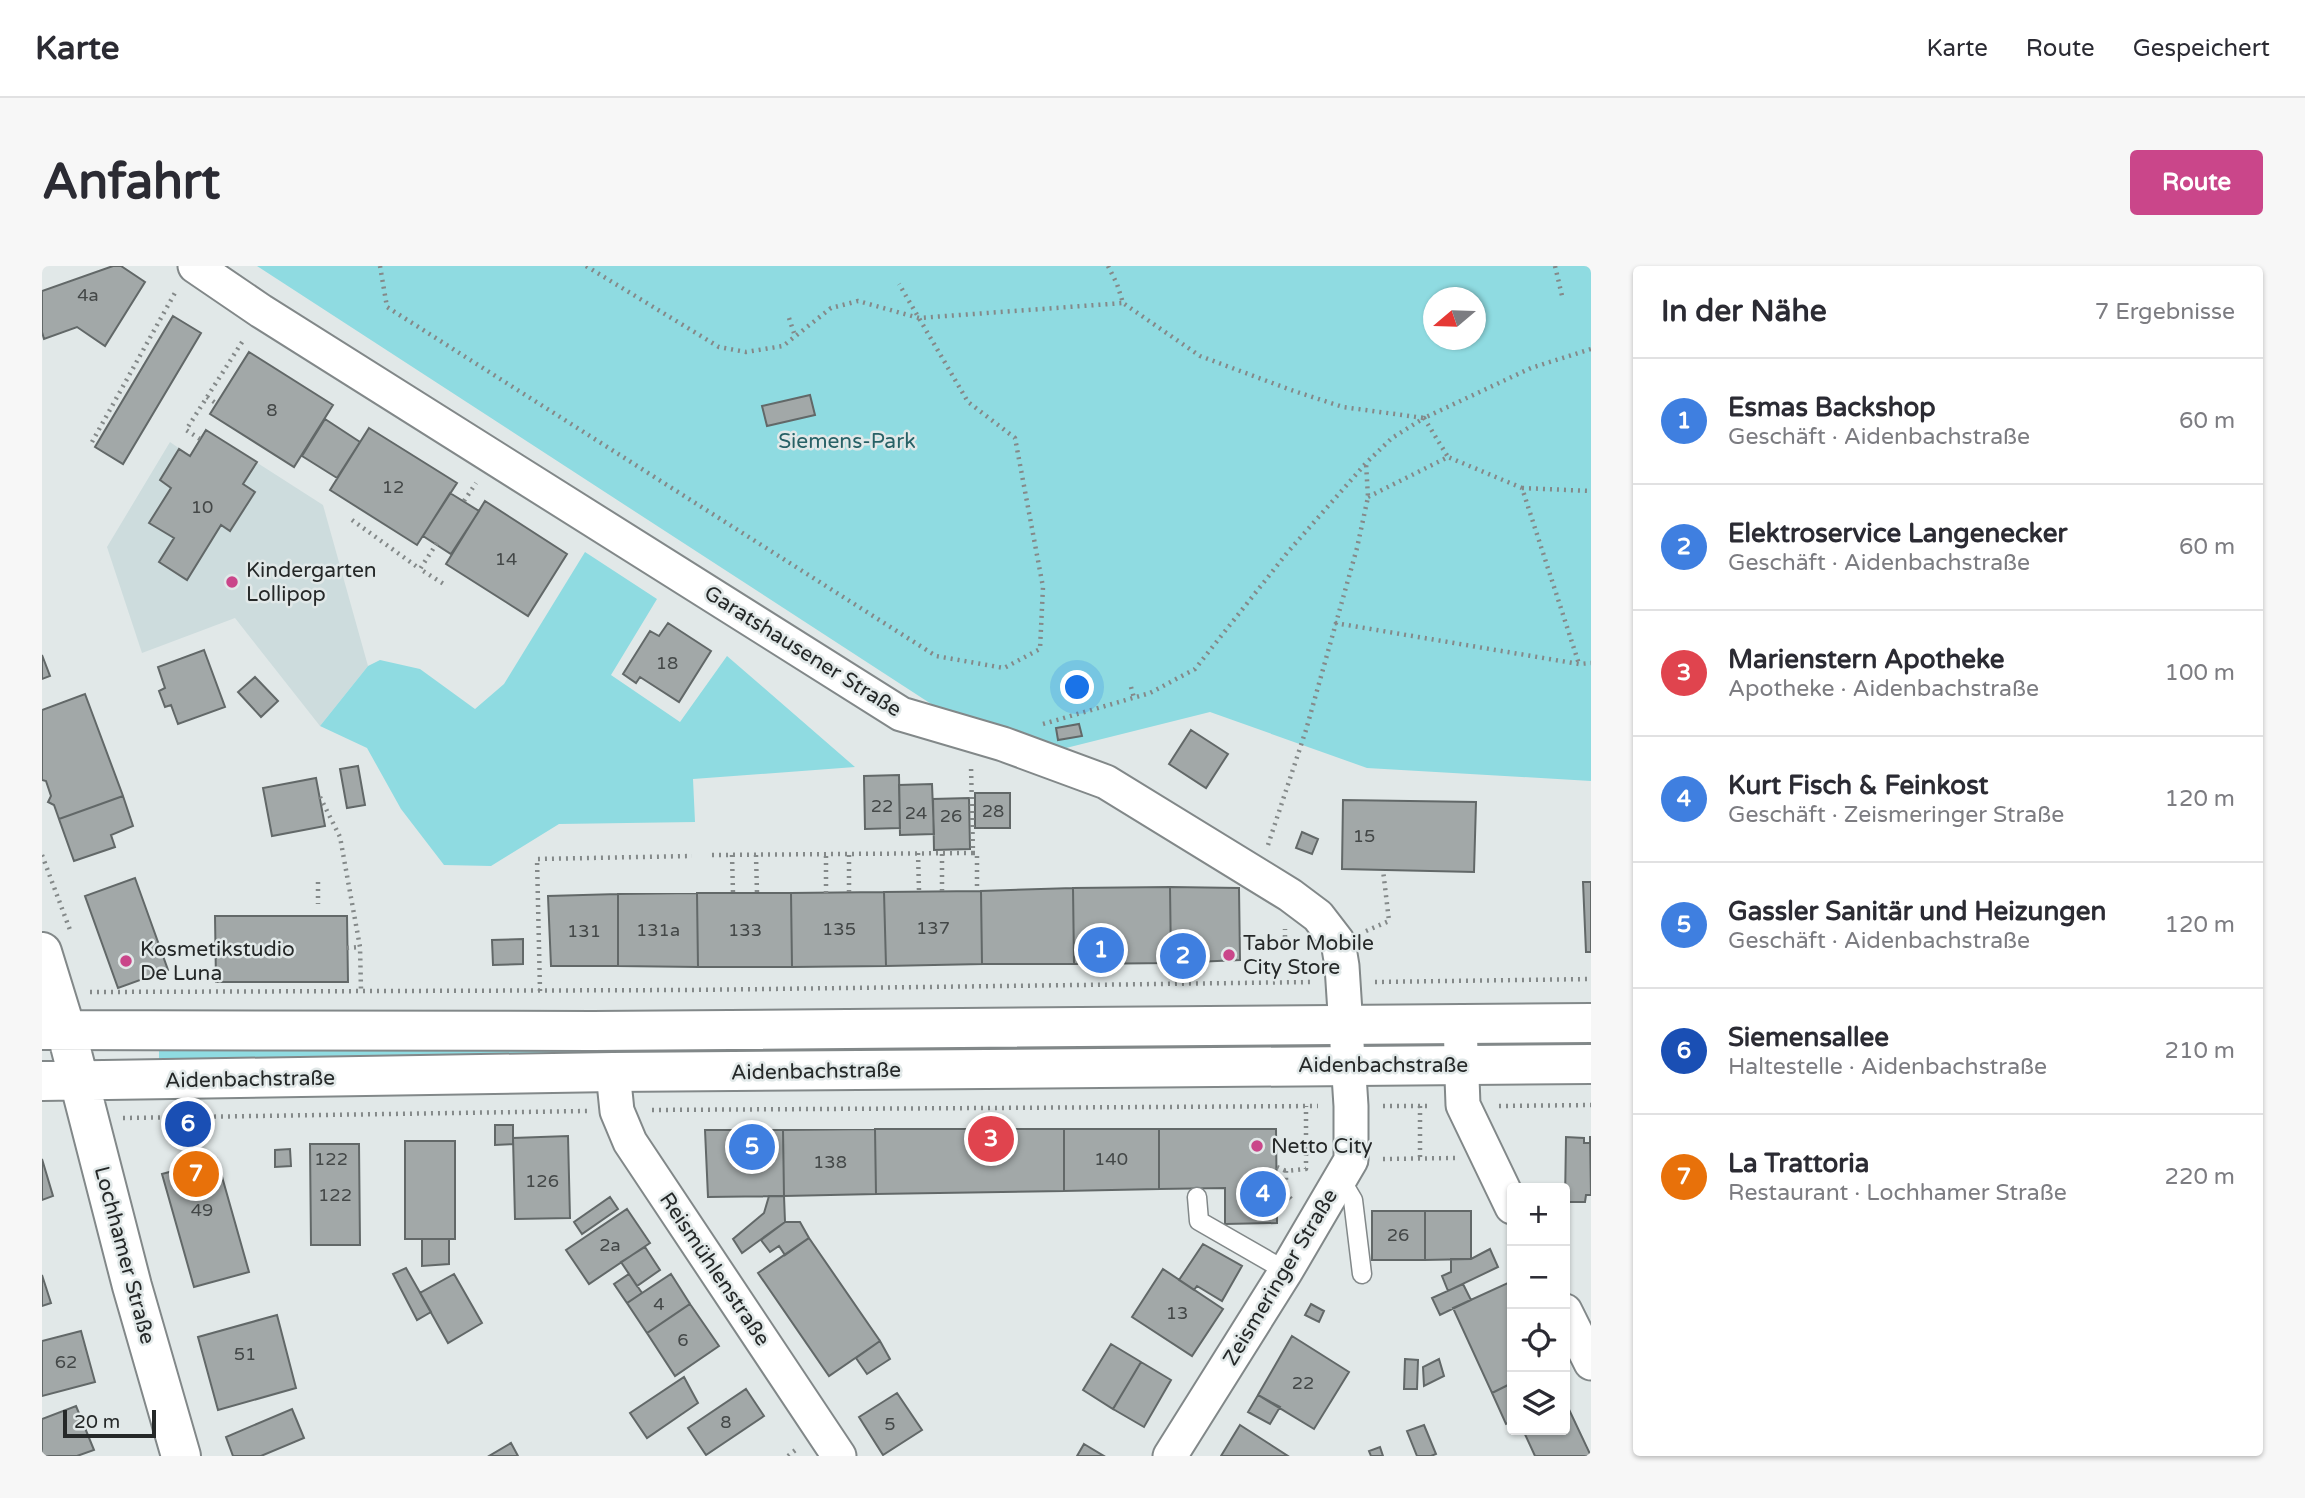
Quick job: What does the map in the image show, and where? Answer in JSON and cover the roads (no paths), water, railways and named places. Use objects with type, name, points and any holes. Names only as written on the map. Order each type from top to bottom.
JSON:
[{"type":"street","name":"Garatshausener Straße","points":[[186,278],[261,311],[901,714],[1003,744],[1051,770],[1106,782],[1290,895],[1318,916],[1338,942],[1347,1045]]},
{"type":"street","name":"Lochhamer Straße","points":[[58,947],[72,987],[60,1055],[88,1117],[132,1286],[181,1456]]},
{"type":"street","name":"Aidenbachstraße","points":[[60,1055],[613,1072],[1347,1045],[1460,1024],[1591,1023]]},
{"type":"street","points":[[1460,1024],[1463,1105],[1507,1197]]},
{"type":"street","name":"Aidenbachstraße","points":[[60,1055],[593,1031],[1347,1045],[1460,1064],[1591,1064]]},
{"type":"street","name":"Zeismeringer Straße","points":[[1170,1456],[1286,1271],[1345,1169],[1351,1106],[1347,1045]]},
{"type":"street","name":"Reismühlenstraße","points":[[613,1072],[617,1111],[630,1142],[839,1456]]},
{"type":"street","points":[[1570,1321],[1591,1363]]},
{"type":"lane","points":[[1345,1169],[1353,1200],[1362,1274]]},
{"type":"lane","points":[[1197,1198],[1199,1221],[1286,1271]]},
{"type":"place","name":"Kindergarten Lollipop","points":[[232,582]]},
{"type":"place","name":"Esmas Backshop","points":[[1101,950]]},
{"type":"place","name":"Tabor Mobile City Store","points":[[1229,955]]},
{"type":"place","name":"Elektroservice Langenecker","points":[[1183,956]]},
{"type":"place","name":"Kosmetikstudio De Luna","points":[[126,961]]},
{"type":"place","name":"Siemensallee","points":[[188,1124]]},
{"type":"place","name":"Marienstern Apotheke","points":[[991,1139]]},
{"type":"place","name":"Netto City","points":[[1257,1146]]},
{"type":"place","name":"Gassler Sanitär und Heizungen","points":[[752,1147]]},
{"type":"place","name":"La Trattoria","points":[[196,1174]]},
{"type":"place","name":"Kurt Fisch & Feinkost","points":[[1263,1194]]},
{"type":"park label","name":"Siemens-Park","points":[[847,441]]}]
